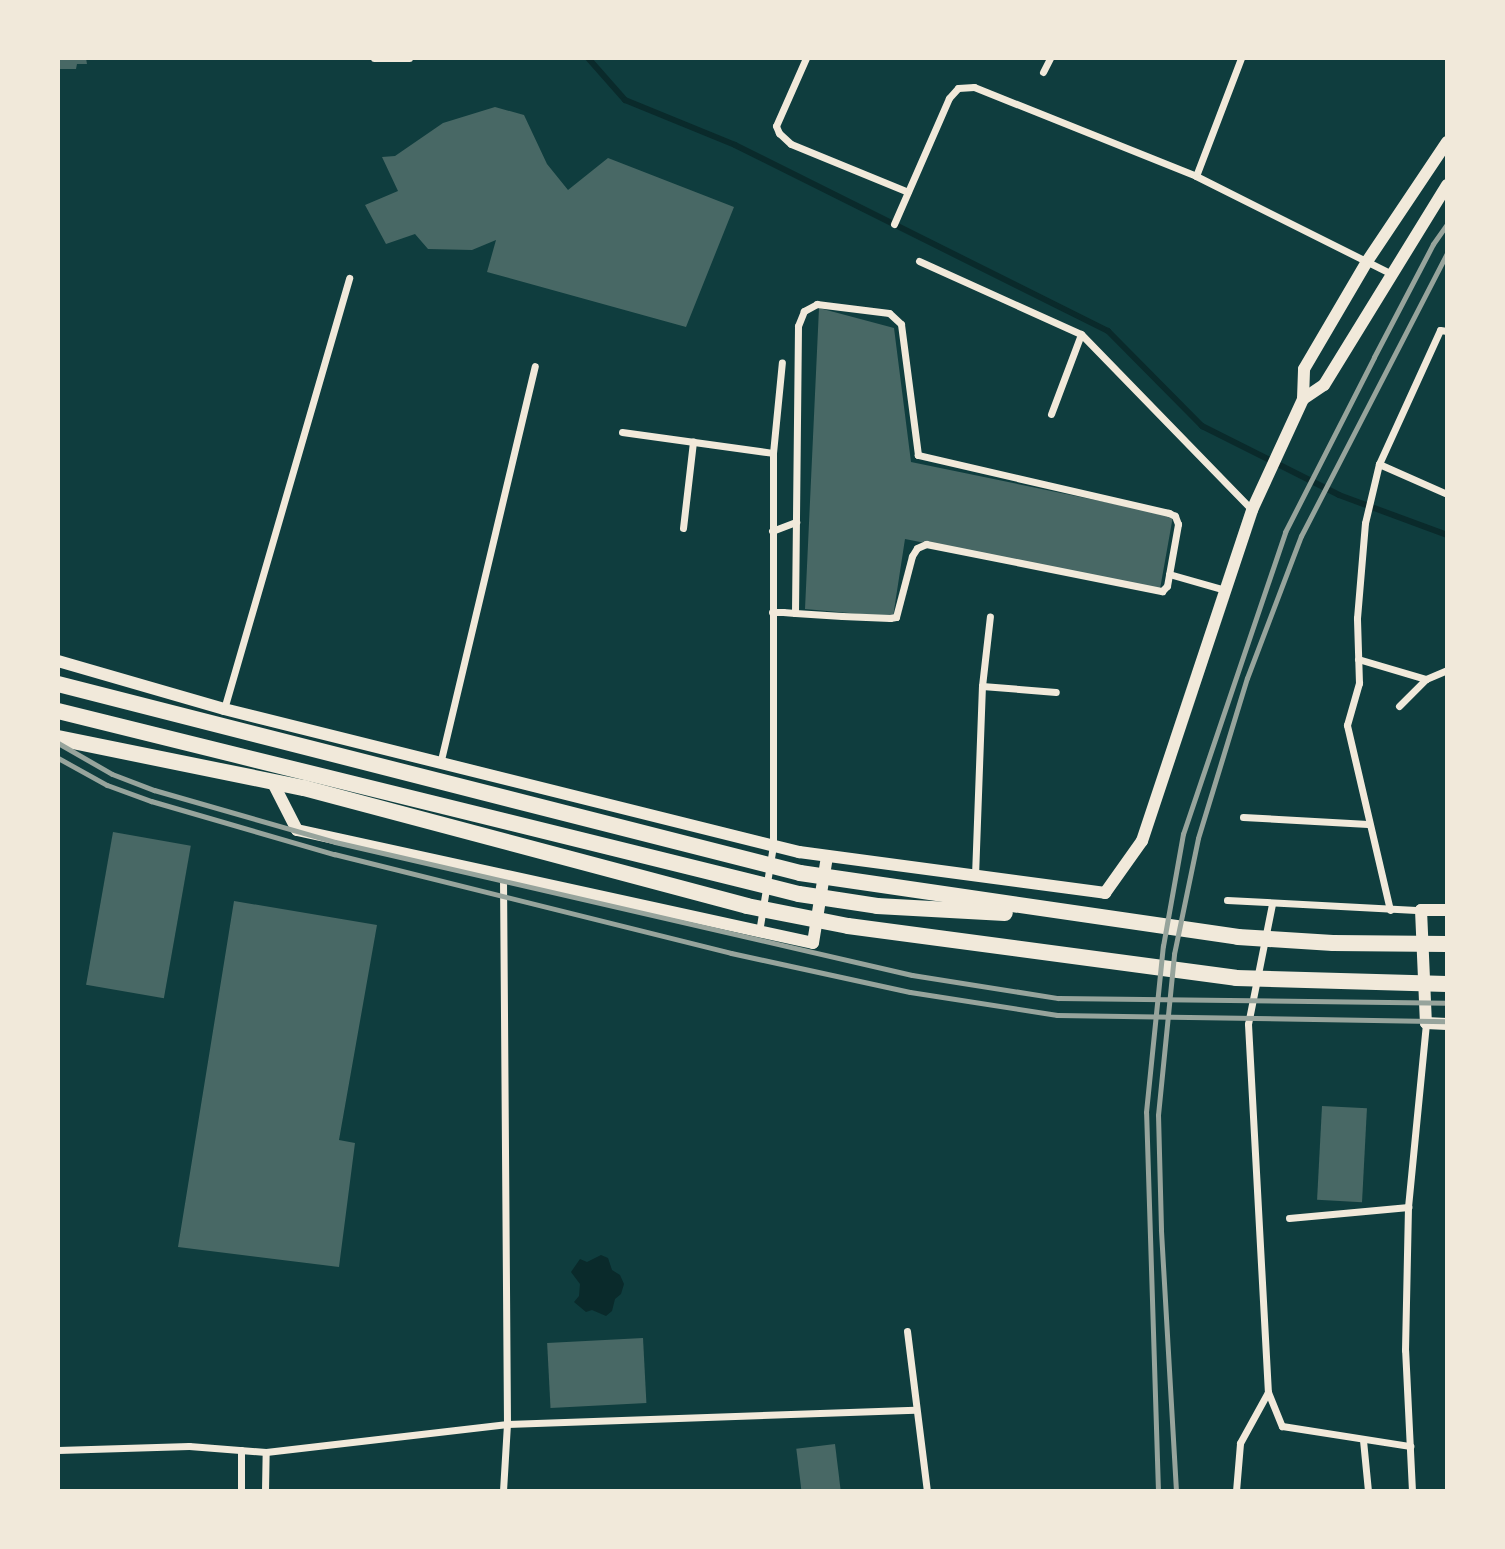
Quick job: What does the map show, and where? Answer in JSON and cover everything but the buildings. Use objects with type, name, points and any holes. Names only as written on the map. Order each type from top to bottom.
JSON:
[{"type":"main road","points":[[58,684],[800,873],[1066,914],[1238,937],[1333,943],[1447,944]]},
{"type":"main road","points":[[58,711],[799,894],[877,906],[1066,914]]},
{"type":"main road","points":[[58,738],[304,788],[747,906],[848,926],[1236,978],[1447,984]]},
{"type":"street","points":[[374,58],[409,58]]},
{"type":"street","points":[[806,58],[776,126],[779,133],[791,144],[908,192]]},
{"type":"street","points":[[1043,72],[1050,58]]},
{"type":"street","points":[[1196,176],[1241,58]]},
{"type":"street","points":[[894,224],[950,98],[958,88],[974,87],[1196,176],[1390,273]]},
{"type":"street","points":[[58,661],[224,709],[440,765],[773,846],[827,857],[1105,893],[1142,841],[1252,510],[1303,399],[1304,369],[1368,260],[1447,142]]},
{"type":"street","points":[[1303,399],[1324,384],[1390,273],[1447,185]]},
{"type":"street","points":[[919,261],[1081,334],[1252,510]]},
{"type":"street","points":[[224,709],[349,278]]},
{"type":"street","points":[[772,612],[795,613],[896,617],[912,556],[917,548],[926,544],[1154,591],[1167,586],[1178,524],[1175,516],[1169,513],[918,455],[901,324],[890,313],[817,304],[804,311],[798,327],[795,613]]},
{"type":"street","points":[[1390,910],[1347,725],[1359,683],[1357,618],[1364,523],[1379,464],[1440,330],[1447,331]]},
{"type":"street","points":[[1051,414],[1081,334]]},
{"type":"street","points":[[759,932],[773,846],[773,453],[782,362]]},
{"type":"street","points":[[440,765],[535,366]]},
{"type":"street","points":[[622,432],[773,453]]},
{"type":"street","points":[[683,528],[693,442]]},
{"type":"street","points":[[1379,464],[1447,494]]},
{"type":"street","points":[[772,531],[796,522]]},
{"type":"street","points":[[1169,574],[1225,590]]},
{"type":"street","points":[[975,876],[982,686],[990,616]]},
{"type":"street","points":[[1358,660],[1426,679]]},
{"type":"street","points":[[1399,706],[1426,679],[1447,670]]},
{"type":"street","points":[[982,686],[1056,692]]},
{"type":"street","points":[[272,781],[297,830],[813,943],[827,857]]},
{"type":"street","points":[[1243,817],[1368,824]]},
{"type":"street","points":[[503,875],[507,1424],[503,1491]]},
{"type":"street","points":[[1227,900],[1390,910],[1447,910]]},
{"type":"street","points":[[1272,904],[1248,1024],[1268,1392],[1282,1426],[1409,1447]]},
{"type":"street","points":[[1412,1491],[1405,1350],[1408,1207],[1426,1023],[1422,910]]},
{"type":"street","points":[[1426,1023],[1447,1024]]},
{"type":"street","points":[[1289,1218],[1408,1207]]},
{"type":"street","points":[[907,1331],[927,1491]]},
{"type":"street","points":[[1236,1491],[1240,1443],[1268,1392]]},
{"type":"street","points":[[58,1450],[189,1446],[266,1451],[507,1424],[915,1410]]},
{"type":"street","points":[[1363,1440],[1368,1491]]},
{"type":"street","points":[[241,1450],[241,1491]]},
{"type":"street","points":[[265,1491],[266,1451]]},
{"type":"water","points":[[601,1255],[608,1258],[612,1270],[620,1275],[624,1284],[621,1294],[615,1299],[612,1311],[606,1316],[592,1310],[586,1312],[574,1302],[579,1296],[580,1284],[571,1272],[580,1259],[587,1262]]},
{"type":"waterway","points":[[588,58],[625,100],[735,145],[1108,331],[1202,426],[1339,495],[1447,535]]},
{"type":"railway","points":[[1158,1491],[1146,1112],[1163,946],[1183,834],[1285,532],[1433,244],[1447,224]]},
{"type":"railway","points":[[1176,1491],[1161,1229],[1158,1115],[1174,954],[1198,838],[1247,678],[1301,536],[1447,253]]},
{"type":"railway","points":[[58,743],[112,774],[154,790],[335,842],[912,975],[1058,998],[1447,1003]]},
{"type":"railway","points":[[58,758],[107,785],[151,801],[334,854],[731,953],[910,992],[1057,1015],[1447,1021]]}]
